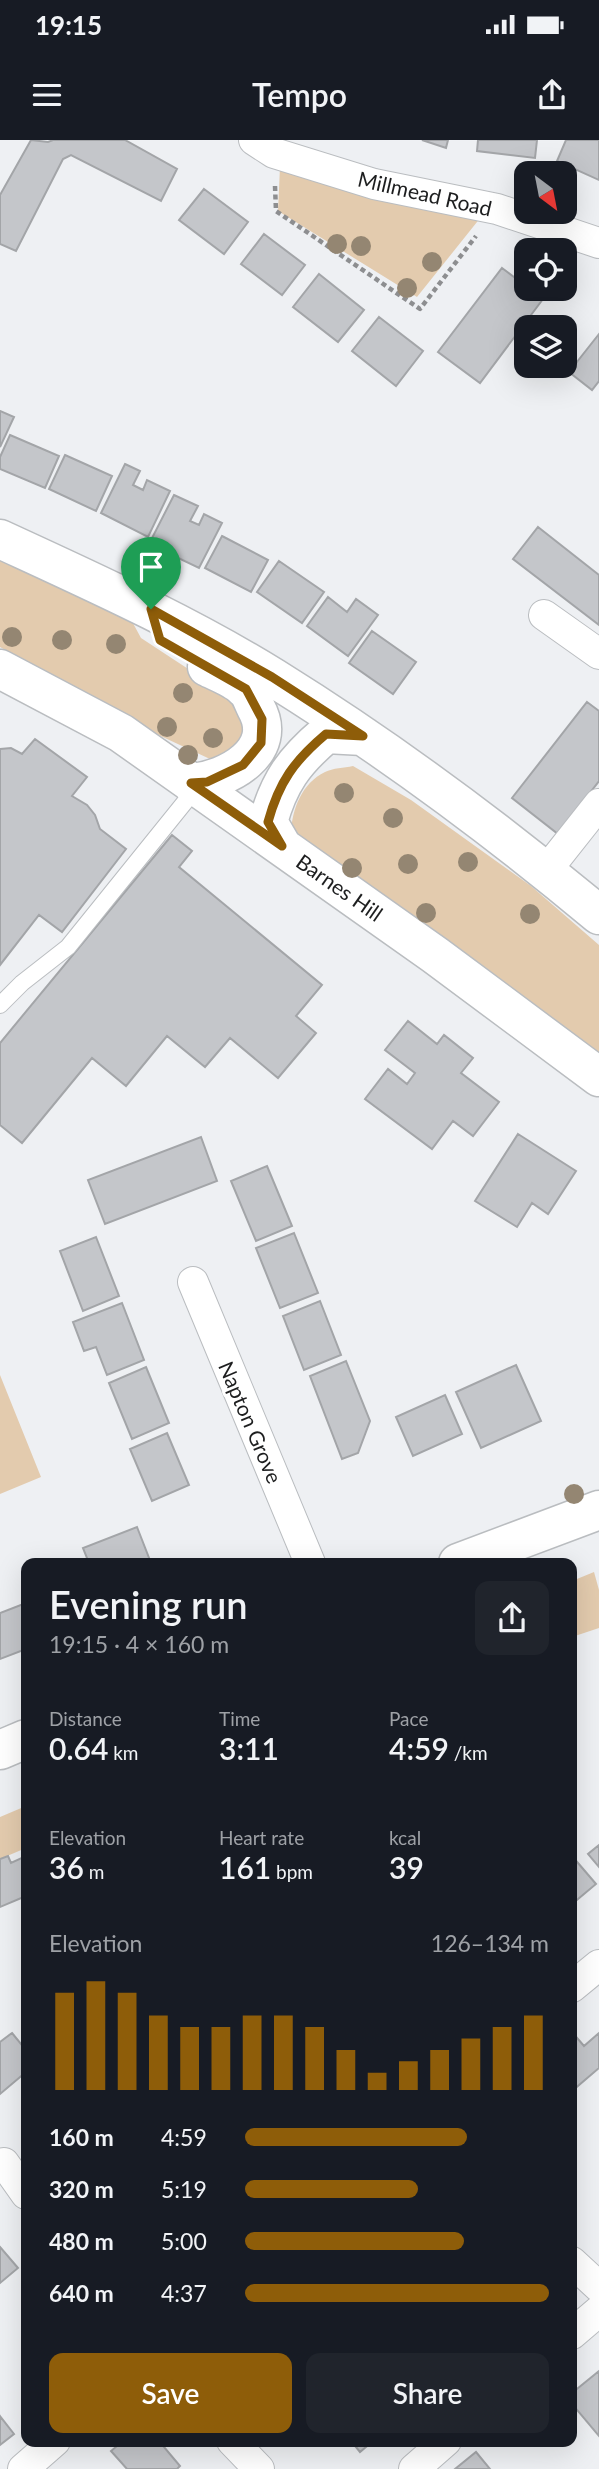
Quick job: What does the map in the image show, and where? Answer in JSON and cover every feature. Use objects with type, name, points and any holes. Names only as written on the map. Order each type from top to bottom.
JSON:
[{"type":"main road","points":[[0,539],[151,609],[272,677],[363,736],[547,871],[599,915]]},
{"type":"main road","points":[[151,609],[160,640],[246,689],[262,719],[261,743],[243,765],[207,782],[194,785]]},
{"type":"main road","name":"Barnes Hill","points":[[0,669],[121,733],[435,954],[599,1077]]},
{"type":"main road","points":[[282,846],[268,822],[276,792],[303,753],[326,734],[363,736]]},
{"type":"main road","points":[[471,1558],[599,1510]]},
{"type":"main road","points":[[0,1750],[21,1741]]},
{"type":"street","name":"Millmead Road","points":[[264,147],[374,184],[497,209],[599,243]]},
{"type":"street","points":[[544,615],[599,654]]},
{"type":"street","points":[[547,871],[599,804]]},
{"type":"street","name":"Napton Grove","points":[[193,1282],[308,1558]]},
{"type":"street","points":[[577,1983],[599,1965]]},
{"type":"street","points":[[10,2161],[21,2184]]},
{"type":"street","points":[[577,2267],[599,2287]]},
{"type":"street","points":[[577,2330],[599,2311]]},
{"type":"street","points":[[27,2468],[49,2447]]},
{"type":"street","points":[[238,2447],[258,2469]]},
{"type":"street","points":[[414,2469],[439,2447]]},
{"type":"lane","points":[[0,1005],[22,983],[68,947],[194,785]]},
{"type":"path","points":[[264,147],[276,211],[420,309],[497,209]]},
{"type":"shaded area","points":[[280,167],[481,217],[417,297],[278,211]]},
{"type":"shaded area","points":[[0,556],[128,614],[141,638],[237,701],[244,729],[234,755],[210,759],[152,732],[0,647]]},
{"type":"shaded area","points":[[353,766],[411,800],[531,886],[599,945],[599,1066],[291,833],[296,806],[310,783],[328,771]]},
{"type":"shaded area","points":[[0,1375],[41,1477],[0,1494]]},
{"type":"shaded area","points":[[594,1572],[599,1590],[599,1628],[577,1635],[577,1579]]},
{"type":"shaded area","points":[[21,1808],[21,1850],[0,1859],[0,1817]]},
{"type":"building","points":[[31,140],[125,140],[177,169],[161,201],[71,155],[63,159],[16,251],[0,244],[0,195]]},
{"type":"building","points":[[422,140],[448,140],[446,148]]},
{"type":"building","points":[[478,140],[537,140],[535,158],[477,151]]},
{"type":"building","points":[[566,140],[599,140],[599,180],[578,170],[578,161],[557,161]]},
{"type":"building","points":[[204,189],[248,222],[224,254],[179,220]]},
{"type":"building","points":[[264,234],[305,265],[282,295],[241,264]]},
{"type":"building","points":[[502,268],[514,277],[514,301],[542,301],[531,315],[514,315],[514,338],[480,383],[438,352]]},
{"type":"building","points":[[319,274],[364,310],[338,342],[293,307]]},
{"type":"building","points":[[379,317],[423,351],[396,386],[352,351]]},
{"type":"building","points":[[599,334],[599,381],[592,390],[577,378],[577,362]]},
{"type":"building","points":[[0,411],[14,417],[0,447]]},
{"type":"building","points":[[10,435],[59,456],[45,488],[0,469],[0,457]]},
{"type":"building","points":[[65,455],[112,476],[96,511],[49,489]]},
{"type":"building","points":[[125,464],[140,471],[133,485],[143,490],[147,480],[170,491],[148,537],[101,513]]},
{"type":"building","points":[[174,495],[198,506],[190,521],[199,525],[204,514],[222,523],[199,568],[149,544]]},
{"type":"building","points":[[538,527],[599,575],[599,625],[513,559]]},
{"type":"building","points":[[222,536],[268,560],[251,592],[205,568]]},
{"type":"building","points":[[279,561],[324,592],[302,623],[257,592]]},
{"type":"building","points":[[328,597],[347,612],[356,599],[378,615],[348,656],[307,626]]},
{"type":"building","points":[[372,631],[416,662],[393,694],[349,663]]},
{"type":"building","points":[[587,702],[599,711],[599,781],[558,834],[512,798]]},
{"type":"building","points":[[35,739],[87,777],[72,796],[87,805],[95,815],[100,829],[126,849],[62,932],[39,915],[0,965],[0,749],[11,748],[22,754]]},
{"type":"building","points":[[172,835],[192,851],[179,867],[322,985],[296,1016],[316,1033],[278,1078],[230,1038],[205,1067],[167,1036],[126,1086],[92,1058],[22,1143],[0,1125],[0,1043]]},
{"type":"building","points":[[408,1021],[437,1044],[444,1035],[473,1058],[461,1073],[499,1102],[473,1136],[453,1121],[432,1149],[365,1099],[388,1069],[407,1084],[415,1073],[385,1050]]},
{"type":"building","points":[[518,1134],[576,1171],[548,1214],[532,1203],[517,1227],[475,1201]]},
{"type":"building","points":[[201,1137],[217,1181],[105,1224],[88,1180]]},
{"type":"building","points":[[267,1166],[292,1226],[256,1241],[231,1181]]},
{"type":"building","points":[[294,1233],[318,1293],[280,1308],[256,1248]]},
{"type":"building","points":[[96,1237],[119,1296],[83,1311],[60,1251]]},
{"type":"building","points":[[320,1301],[341,1355],[304,1370],[283,1316]]},
{"type":"building","points":[[122,1303],[144,1360],[107,1375],[96,1347],[84,1351],[73,1322]]},
{"type":"building","points":[[346,1361],[370,1421],[358,1453],[342,1459],[310,1376]]},
{"type":"building","points":[[516,1365],[541,1421],[481,1448],[456,1392]]},
{"type":"building","points":[[146,1367],[169,1423],[132,1439],[109,1383]]},
{"type":"building","points":[[445,1395],[462,1434],[413,1456],[396,1417]]},
{"type":"building","points":[[167,1433],[189,1485],[152,1501],[130,1449]]},
{"type":"building","points":[[137,1527],[149,1558],[87,1558],[83,1548]]},
{"type":"building","points":[[21,1605],[21,1651],[0,1659],[0,1613]]},
{"type":"building","points":[[599,1845],[599,1867],[588,1854]]},
{"type":"building","points":[[8,1856],[11,1863],[21,1858],[21,1898],[0,1907],[0,1859]]},
{"type":"building","points":[[577,1862],[596,1884],[577,1900]]},
{"type":"building","points":[[12,2033],[21,2044],[21,2076],[0,2094],[0,2042]]},
{"type":"building","points":[[599,2033],[599,2068],[577,2087],[577,2038],[584,2046]]},
{"type":"building","points":[[0,2247],[18,2268],[0,2283]]},
{"type":"building","points":[[599,2371],[599,2436],[577,2410],[577,2389]]},
{"type":"building","points":[[0,2416],[14,2434],[0,2445]]},
{"type":"building","points":[[116,2447],[164,2447],[180,2466],[177,2469],[127,2469],[111,2451]]},
{"type":"building","points":[[476,2452],[490,2469],[455,2469]]},
{"type":"route","points":[[151,609],[272,677],[363,736],[326,734],[303,753],[276,792],[268,822],[282,846],[191,783],[207,782],[243,765],[261,743],[262,719],[246,689],[160,640],[151,609]]}]
